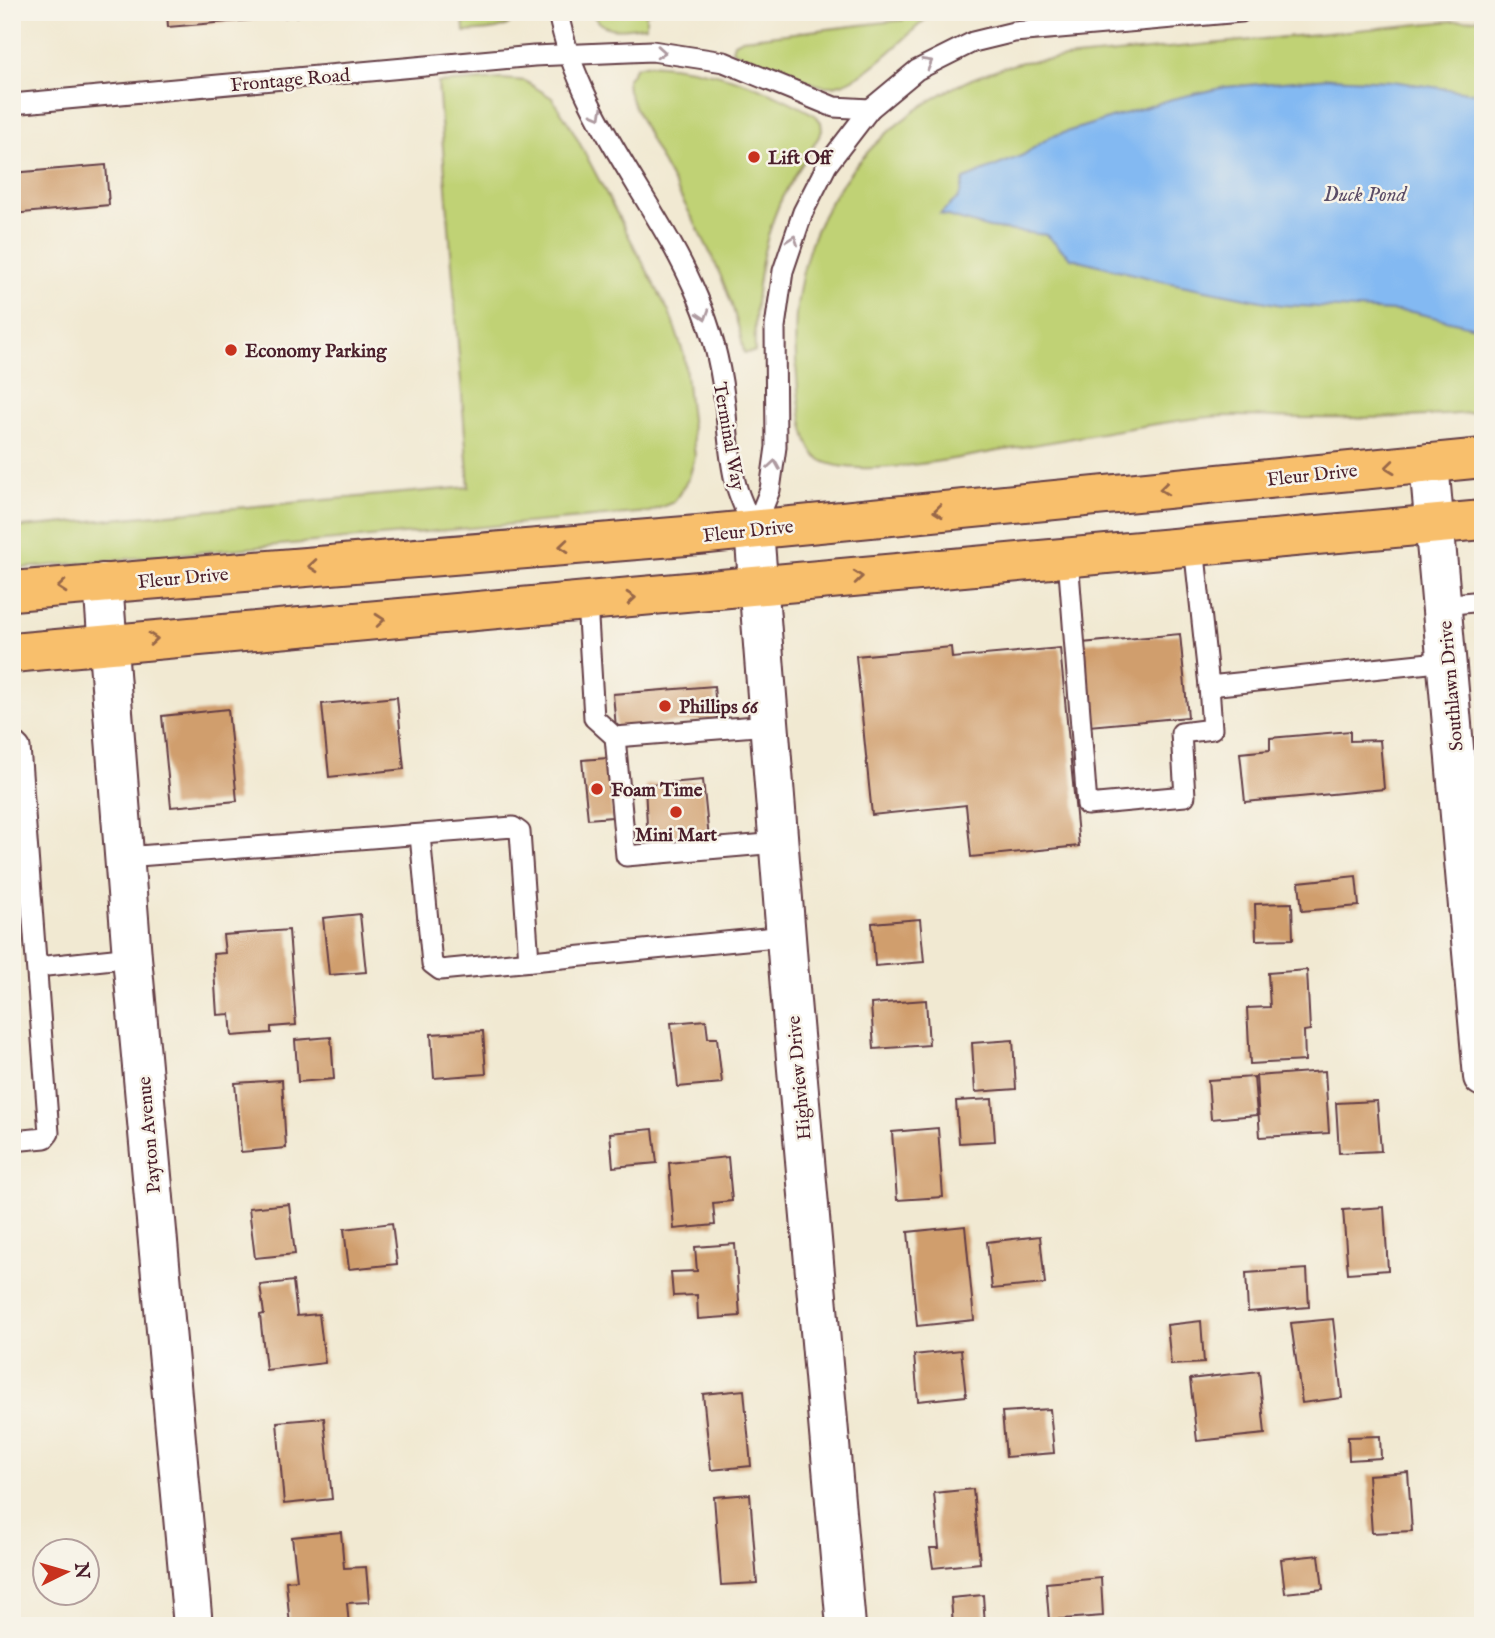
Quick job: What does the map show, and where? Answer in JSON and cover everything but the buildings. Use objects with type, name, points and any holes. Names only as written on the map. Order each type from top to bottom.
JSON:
[{"type":"main road","name":"Fleur Drive","points":[[12,591],[754,530],[1483,458]]},
{"type":"main road","points":[[12,653],[1483,520]]},
{"type":"street","name":"Southlawn Drive","points":[[1429,463],[1448,662],[1470,766],[1483,1077]]},
{"type":"street","name":"Highview Drive","points":[[754,530],[778,843],[846,1626]]},
{"type":"street","name":"Payton Avenue","points":[[103,583],[110,643],[132,957],[194,1626]]},
{"type":"lane","name":"Terminal Way","points":[[558,12],[568,53],[589,100],[670,240],[698,298],[724,393],[730,457],[736,486],[754,530]]},
{"type":"lane","name":"Terminal Way","points":[[754,530],[770,490],[776,447],[775,327],[783,271],[803,212],[827,165],[870,109],[917,70],[973,42],[1014,32],[1241,12]]},
{"type":"lane","points":[[568,53],[652,51],[689,54],[754,72],[834,107],[870,109]]},
{"type":"lane","name":"Frontage Road","points":[[12,104],[568,53]]},
{"type":"lane","points":[[1068,558],[1087,805],[1185,796],[1181,733],[1212,729],[1194,546]]},
{"type":"lane","points":[[1443,605],[1483,601]]},
{"type":"lane","points":[[587,602],[594,718],[615,737],[626,856],[778,843]]},
{"type":"lane","points":[[1209,686],[1448,662]]},
{"type":"lane","points":[[615,737],[769,725]]},
{"type":"lane","points":[[12,739],[20,747],[49,1133],[45,1138],[12,1141]]},
{"type":"lane","points":[[125,857],[517,829],[529,961]]},
{"type":"lane","points":[[420,835],[432,964],[440,970],[786,936]]},
{"type":"lane","points":[[37,967],[132,957]]},
{"type":"green space","points":[[463,12],[519,12],[515,19],[503,27],[464,32]]},
{"type":"green space","points":[[591,12],[652,12],[646,13],[646,26],[615,29],[602,25]]},
{"type":"green space","points":[[902,12],[939,12],[927,18],[866,71],[840,84],[815,84],[732,50],[734,43],[742,39],[903,20]]},
{"type":"green space","points":[[1483,18],[1483,412],[1375,418],[1210,417],[936,462],[880,468],[833,465],[818,458],[811,448],[805,432],[798,390],[795,327],[801,283],[811,242],[831,202],[850,173],[873,146],[927,103],[989,72],[1023,62]]},
{"type":"green space","points":[[649,64],[694,69],[735,79],[794,104],[815,115],[821,122],[822,131],[780,202],[767,238],[755,314],[755,352],[744,353],[724,284],[642,124],[628,91],[627,80],[636,67]]},
{"type":"green space","points":[[502,79],[525,81],[552,98],[571,127],[670,314],[684,355],[695,457],[689,478],[674,502],[649,512],[12,569],[12,528],[469,487],[438,83]]},
{"type":"water","name":"Duck Pond","points":[[1329,78],[1392,81],[1483,94],[1483,329],[1412,312],[1281,305],[1161,281],[1071,258],[1046,235],[989,228],[940,214],[959,197],[964,179],[1023,155],[1050,137],[1172,99],[1225,87]]},
{"type":"place","name":"Lift Off","points":[[754,157]]},
{"type":"place","name":"Economy Parking","points":[[231,350]]},
{"type":"place","name":"Phillips 66","points":[[665,706]]},
{"type":"place","name":"Foam Time","points":[[597,789]]},
{"type":"place","name":"Mini Mart","points":[[676,812]]}]
